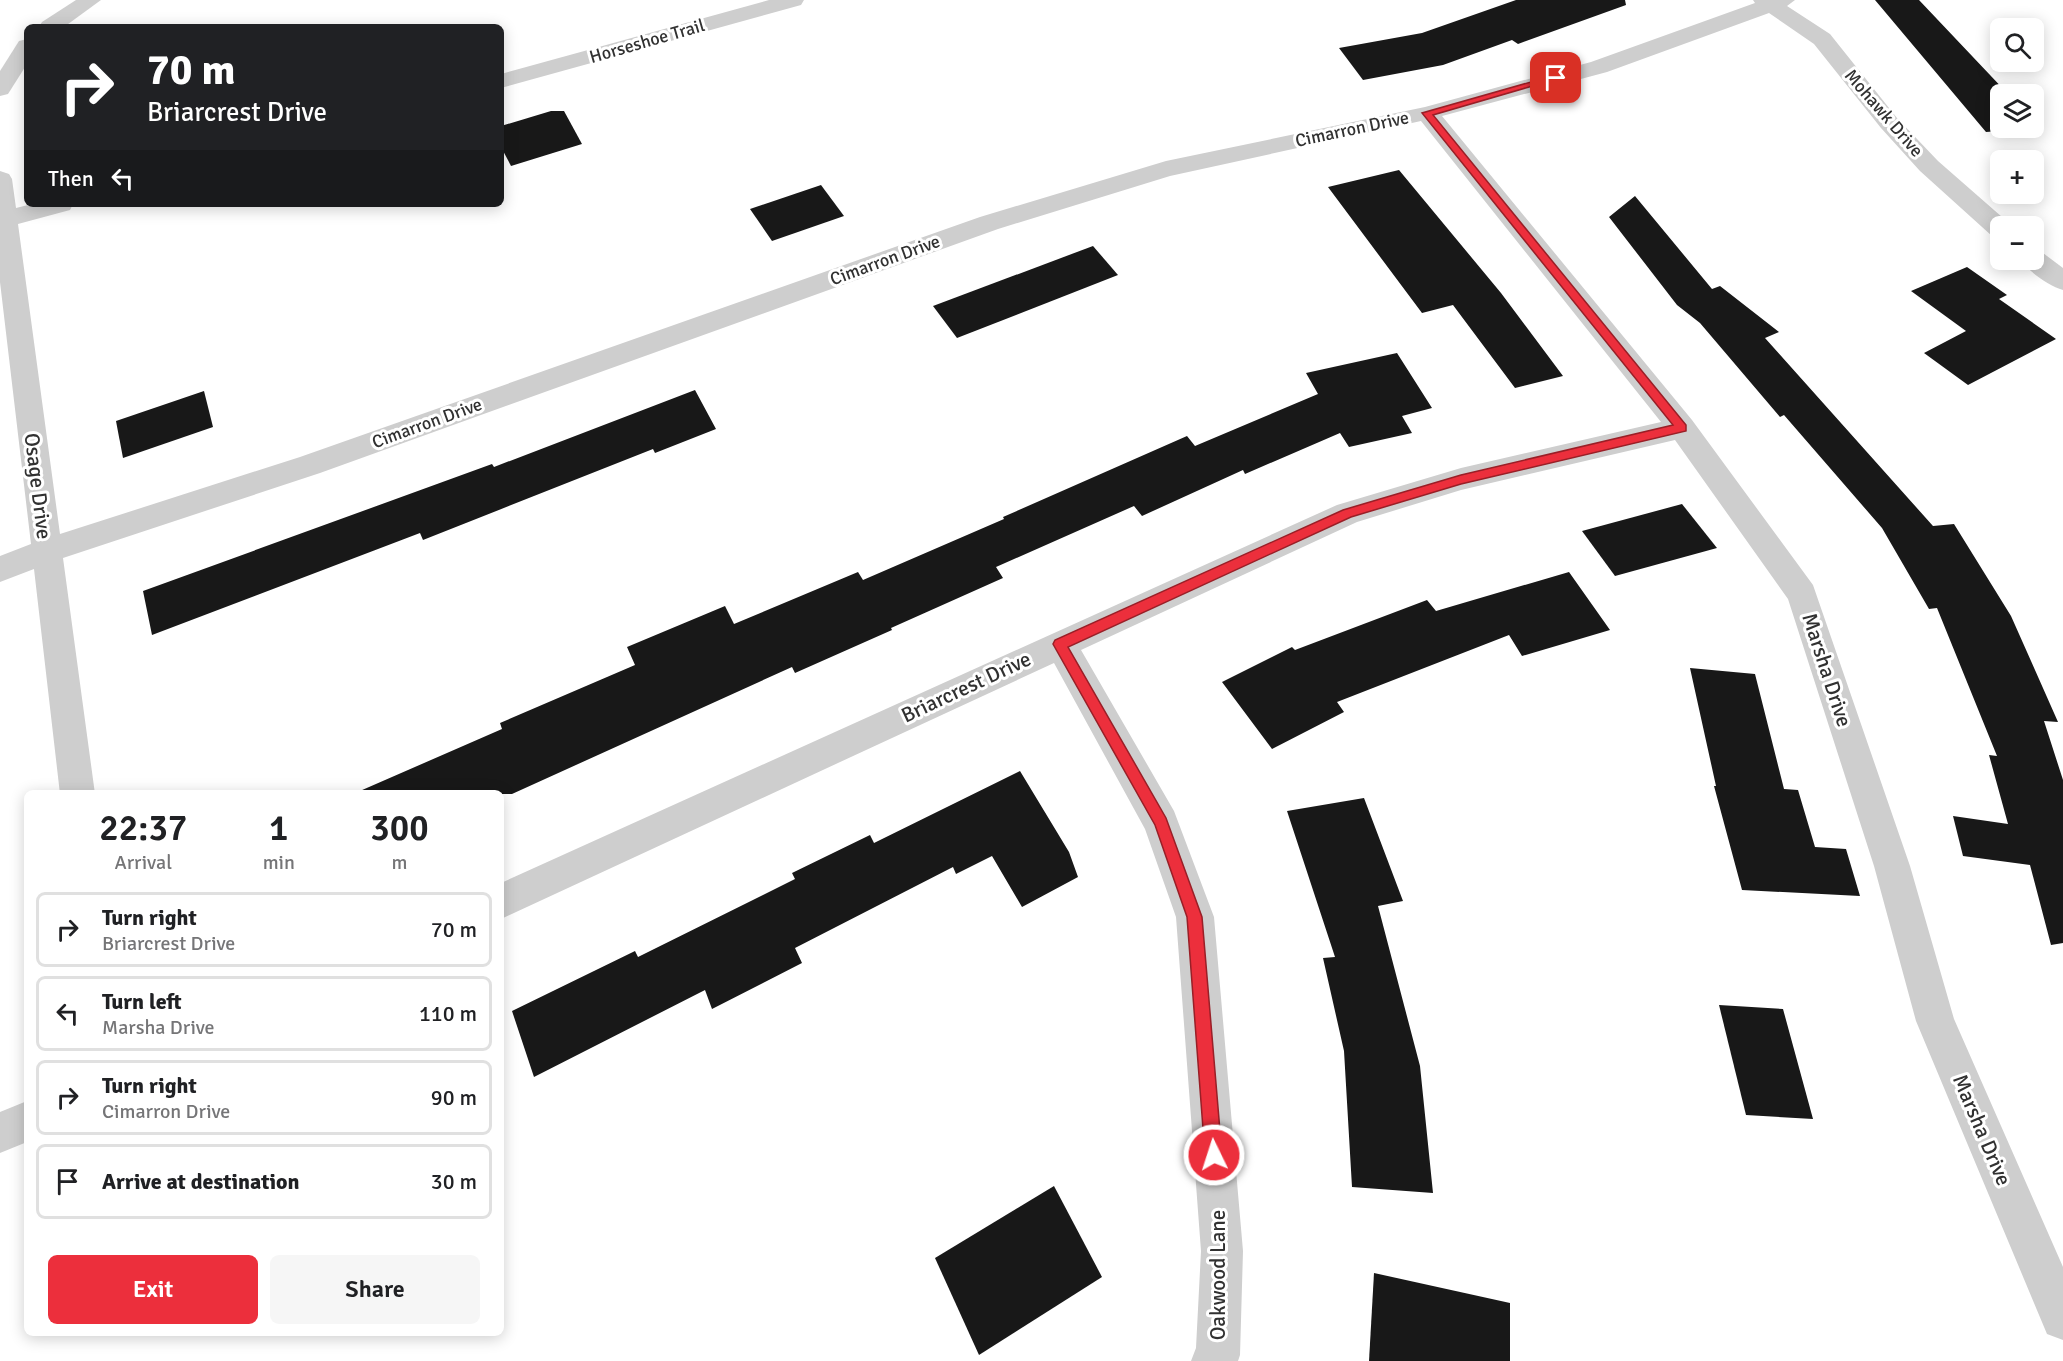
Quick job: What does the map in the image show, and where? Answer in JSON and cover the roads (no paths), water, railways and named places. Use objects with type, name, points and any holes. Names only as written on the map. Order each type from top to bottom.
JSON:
[{"type":"street","points":[[54,24],[90,0]]},
{"type":"street","name":"Horseshoe Trail","points":[[504,80],[794,0]]},
{"type":"street","name":"Cimarron Drive","points":[[0,568],[310,465],[989,223],[1166,169],[1427,113],[1599,67],[1773,2]]},
{"type":"street","name":"Mohawk Drive","points":[[1773,2],[1822,39],[1897,132],[1929,166],[1990,220]]},
{"type":"street","points":[[0,89],[24,51]]},
{"type":"street","name":"Marsha Drive","points":[[1427,113],[1682,428],[1802,594],[1892,866],[1935,1021],[2063,1318]]},
{"type":"street","name":"Osage Drive","points":[[0,178],[2,220],[77,790]]},
{"type":"street","points":[[2,220],[50,207]]},
{"type":"street","points":[[2044,267],[2063,281]]},
{"type":"street","name":"Briarcrest Drive","points":[[504,900],[1347,513],[1461,479],[1682,428]]},
{"type":"street","name":"Oakwood Lane","points":[[1060,644],[1161,823],[1195,917],[1222,1251],[1218,1355],[1213,1361]]},
{"type":"street","points":[[0,1133],[24,1121]]}]
